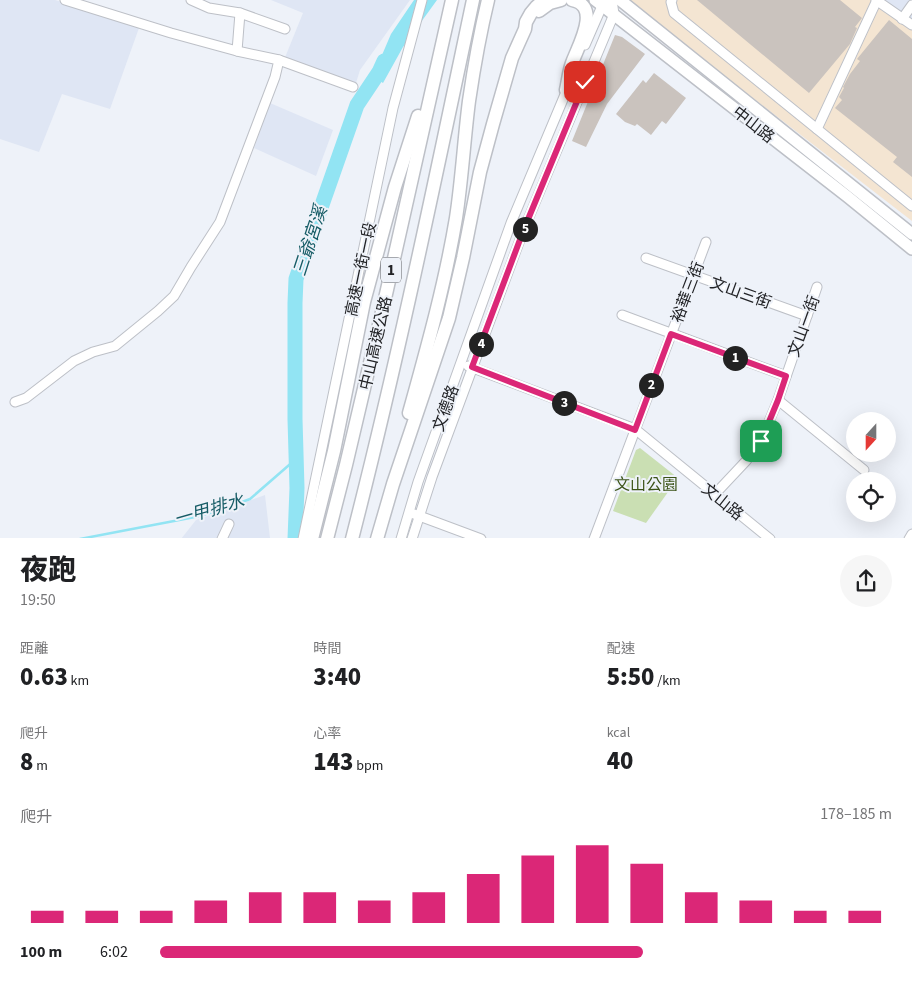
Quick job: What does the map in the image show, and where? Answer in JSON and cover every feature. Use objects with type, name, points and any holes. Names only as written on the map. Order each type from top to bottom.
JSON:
[{"type":"highway","name":"中山高速公路","points":[[327,538],[382,312],[452,0]]},
{"type":"highway","name":"中山高速公路","points":[[352,538],[404,324],[473,0]]},
{"type":"highway","points":[[393,484],[408,415],[433,327],[447,264],[456,217],[474,65],[488,0]]},
{"type":"highway","points":[[377,538],[393,484],[449,318],[480,172],[512,58],[525,29],[526,22],[536,6],[544,0]]},
{"type":"highway","points":[[525,29],[540,10],[550,3],[561,0]]},
{"type":"highway","points":[[566,90],[572,64],[586,26],[587,18],[582,5],[572,0]]},
{"type":"highway","points":[[312,538],[334,451],[364,302],[395,187],[444,38]]},
{"type":"main road","name":"中山路","points":[[620,0],[912,234]]},
{"type":"main road","name":"中山路","points":[[604,1],[614,14],[912,249]]},
{"type":"street","points":[[65,0],[83,3],[171,33],[279,60],[353,87]]},
{"type":"street","points":[[191,0],[240,13],[285,29]]},
{"type":"street","name":"高速一街一段","points":[[304,538],[393,108],[422,0]]},
{"type":"street","points":[[672,0],[674,13],[912,206]]},
{"type":"street","points":[[816,129],[876,0],[912,25]]},
{"type":"street","name":"文德路","points":[[401,538],[418,482],[511,223],[604,1]]},
{"type":"street","points":[[902,19],[912,5]]},
{"type":"street","points":[[237,51],[240,13]]},
{"type":"street","name":"文德路","points":[[412,538],[432,477],[524,229],[614,14]]},
{"type":"street","points":[[15,402],[26,398],[74,361],[93,352],[115,346],[174,296],[220,222],[275,77],[279,60]]},
{"type":"street","name":"裕華三街","points":[[594,538],[706,242]]},
{"type":"street","name":"文山三街","points":[[646,258],[807,316]]},
{"type":"street","name":"文山一街","points":[[716,494],[746,461],[761,441],[778,400],[817,287]]},
{"type":"street","points":[[622,316],[786,376]]},
{"type":"street","name":"文山路","points":[[461,363],[635,430],[770,538]]},
{"type":"street","points":[[778,400],[864,470]]},
{"type":"street","points":[[409,513],[481,538]]},
{"type":"street","points":[[222,538],[230,524]]},
{"type":"street","points":[[909,538],[912,534]]},
{"type":"shaded area","points":[[0,0],[55,0],[139,28],[110,109],[62,94],[39,152],[0,139]]},
{"type":"shaded area","points":[[271,0],[410,0],[360,70],[355,86],[284,60],[303,13]]},
{"type":"shaded area","points":[[626,0],[873,0],[912,27],[912,221]]},
{"type":"shaded area","points":[[873,0],[912,0],[912,27]]},
{"type":"shaded area","points":[[270,103],[333,130],[316,176],[254,148]]},
{"type":"shaded area","points":[[265,495],[270,538],[182,538],[196,520]]},
{"type":"green space","name":"文山公園","points":[[640,448],[678,478],[646,523],[613,511],[636,450]]},
{"type":"water","points":[[414,0],[437,0],[403,47],[383,83],[373,76],[391,34]]},
{"type":"building","points":[[697,0],[840,0],[862,18],[855,27],[857,28],[850,44],[809,93]]},
{"type":"building","points":[[889,20],[912,39],[912,177],[893,162],[897,157],[835,108],[842,100],[839,97],[843,87],[860,61],[857,59]]},
{"type":"building","points":[[615,35],[622,37],[645,54],[607,104],[586,147],[572,141]]},
{"type":"building","points":[[654,73],[686,98],[666,124],[662,121],[651,135],[637,124],[635,126],[625,122],[616,114],[643,80],[646,83]]},
{"type":"waterway","name":"三爺宮溪","points":[[295,538],[297,488],[295,419],[296,279],[357,105],[384,61]]},
{"type":"waterway","name":"一甲排水","points":[[85,538],[218,511],[250,499],[296,459]]},
{"type":"route","points":[[585,82],[524,229],[472,367],[635,430],[671,334],[786,376],[761,441]]}]
